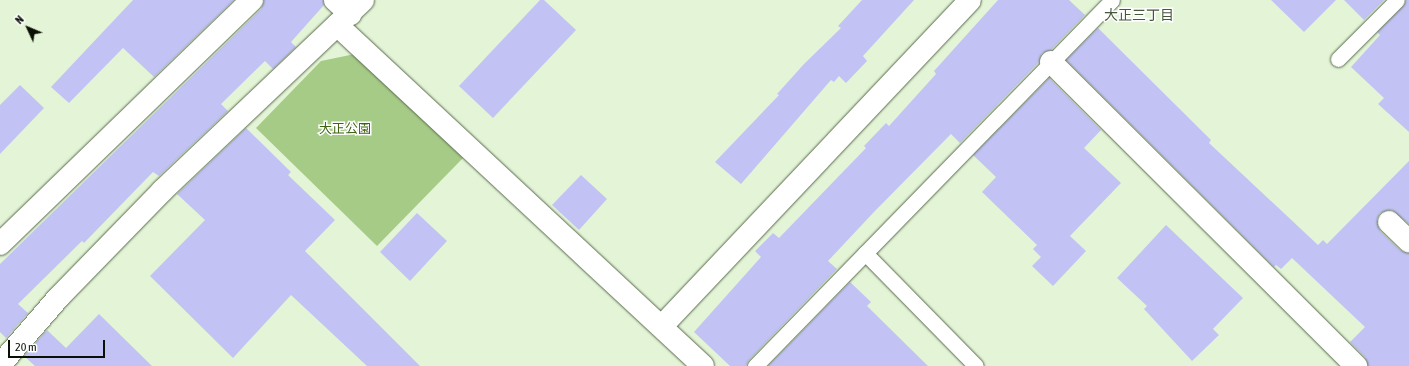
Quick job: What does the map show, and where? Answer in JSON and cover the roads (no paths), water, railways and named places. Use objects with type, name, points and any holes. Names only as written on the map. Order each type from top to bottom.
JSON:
[{"type":"street","points":[[0,244],[252,0]]},
{"type":"street","points":[[662,326],[970,0]]},
{"type":"street","points":[[4,364],[58,298],[162,192],[346,10],[703,366]]},
{"type":"street","points":[[1051,62],[1356,366]]},
{"type":"street","points":[[1389,222],[1409,241]]},
{"type":"lane","points":[[755,366],[1112,0]]},
{"type":"lane","points":[[1338,59],[1397,0]]},
{"type":"lane","points":[[865,253],[976,366]]},
{"type":"district","name":"大正三丁目","points":[[1139,15]]},
{"type":"park label","name":"大正公園","points":[[345,129]]}]
